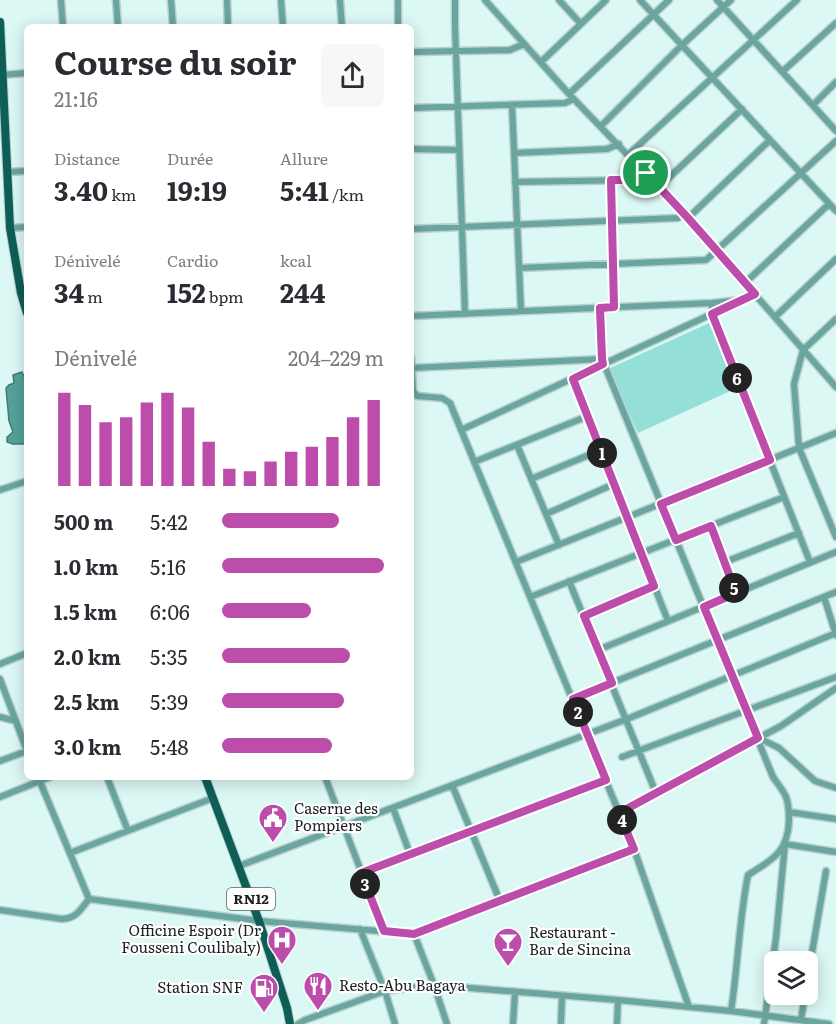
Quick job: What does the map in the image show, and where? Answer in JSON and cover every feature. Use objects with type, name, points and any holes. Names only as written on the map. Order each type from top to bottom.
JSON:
[{"type":"main road","points":[[0,22],[10,228],[24,292]]},
{"type":"main road","name":"RN12","points":[[206,780],[259,921],[290,1024]]},
{"type":"street","points":[[62,0],[63,24]]},
{"type":"street","points":[[116,0],[118,24]]},
{"type":"street","points":[[171,0],[173,24]]},
{"type":"street","points":[[227,0],[228,24]]},
{"type":"street","points":[[281,0],[283,24]]},
{"type":"street","points":[[340,0],[342,24]]},
{"type":"street","points":[[398,0],[398,24]]},
{"type":"street","points":[[455,0],[465,314]]},
{"type":"street","points":[[485,0],[688,218],[803,350],[834,382]]},
{"type":"street","points":[[559,0],[581,24]]},
{"type":"street","points":[[541,62],[606,0]]},
{"type":"street","points":[[640,0],[836,211]]},
{"type":"street","points":[[414,108],[566,103],[669,0]]},
{"type":"street","points":[[717,0],[836,131]]},
{"type":"street","points":[[601,126],[731,0]]},
{"type":"street","points":[[628,154],[797,0]]},
{"type":"street","points":[[782,72],[836,23]]},
{"type":"street","points":[[414,52],[510,50],[524,44]]},
{"type":"street","points":[[2,75],[24,73]]},
{"type":"street","points":[[813,105],[836,82]]},
{"type":"street","points":[[512,105],[521,311]]},
{"type":"street","points":[[659,187],[742,110]]},
{"type":"street","points":[[688,218],[770,140]]},
{"type":"street","points":[[519,268],[706,260],[836,141]]},
{"type":"street","points":[[514,153],[607,148],[619,144]]},
{"type":"street","points":[[414,149],[459,150]]},
{"type":"street","points":[[7,172],[24,171]]},
{"type":"street","points":[[515,182],[635,180],[646,173]]},
{"type":"street","points":[[611,180],[614,307]]},
{"type":"street","points":[[745,283],[830,204]]},
{"type":"street","points":[[414,229],[678,218]]},
{"type":"street","points":[[10,228],[24,227]]},
{"type":"street","points":[[775,317],[836,259]]},
{"type":"street","points":[[414,368],[603,362],[616,359],[755,294]]},
{"type":"street","points":[[414,316],[741,300]]},
{"type":"street","points":[[712,303],[712,314],[810,562]]},
{"type":"street","points":[[600,308],[603,362],[773,777],[787,798],[789,827],[785,844],[776,938],[764,1024]]},
{"type":"street","points":[[836,319],[803,350],[794,384],[799,448],[836,537]]},
{"type":"street","points":[[461,430],[573,379],[603,362]]},
{"type":"street","points":[[573,379],[668,621]]},
{"type":"street","points":[[414,392],[417,396],[442,398],[450,403],[634,849],[689,1007]]},
{"type":"street","points":[[474,462],[588,416]]},
{"type":"street","points":[[516,562],[836,433]]},
{"type":"street","points":[[517,445],[559,545]]},
{"type":"street","points":[[531,479],[601,450]]},
{"type":"street","points":[[0,490],[24,482]]},
{"type":"street","points":[[546,514],[614,484]]},
{"type":"street","points":[[530,597],[784,496]]},
{"type":"street","points":[[711,526],[736,593]]},
{"type":"street","points":[[725,562],[798,533]]},
{"type":"street","points":[[598,650],[836,552]]},
{"type":"street","points":[[569,580],[656,793]]},
{"type":"street","points":[[584,616],[654,586]]},
{"type":"street","points":[[573,699],[836,592]]},
{"type":"street","points":[[239,866],[627,719],[836,634],[824,597]]},
{"type":"street","points":[[0,664],[24,654]]},
{"type":"street","points":[[621,757],[836,677]]},
{"type":"street","points":[[0,679],[24,743]]},
{"type":"street","points":[[619,813],[781,726],[836,688]]},
{"type":"street","points":[[0,717],[16,721]]},
{"type":"street","points":[[758,738],[779,748],[815,781],[836,788]]},
{"type":"street","points":[[0,761],[24,752]]},
{"type":"street","points":[[0,797],[37,780]]},
{"type":"street","points":[[39,780],[89,899]]},
{"type":"street","points":[[108,780],[128,831]]},
{"type":"street","points":[[326,780],[384,931]]},
{"type":"street","points":[[361,873],[606,780]]},
{"type":"street","points":[[452,785],[500,901]]},
{"type":"street","points":[[70,853],[213,798]]},
{"type":"street","points":[[393,808],[410,854]]},
{"type":"street","points":[[789,812],[836,819]]},
{"type":"street","points":[[785,844],[836,852]]},
{"type":"street","points":[[731,1011],[736,980],[742,902],[748,875],[770,861],[785,844]]},
{"type":"street","points":[[89,899],[259,921],[414,934],[634,849]]},
{"type":"street","points":[[812,951],[826,871]]},
{"type":"street","points":[[0,910],[69,918],[77,915],[89,899]]},
{"type":"street","points":[[360,929],[385,991],[395,1024]]},
{"type":"street","points":[[414,934],[447,1024]]},
{"type":"street","points":[[298,1024],[385,991],[434,986],[618,1000],[830,1024]]},
{"type":"street","points":[[513,1024],[515,992]]},
{"type":"street","points":[[561,1024],[562,996]]},
{"type":"street","points":[[617,1024],[618,1000]]},
{"type":"street","points":[[801,1020],[803,1005]]},
{"type":"shaded area","points":[[709,323],[739,387],[638,433],[608,369]]},
{"type":"shaded area","points":[[22,372],[24,377],[24,444],[7,442],[7,437],[13,432],[9,421],[6,388],[14,383],[13,375]]},
{"type":"place","name":"Caserne des Pompiers","points":[[273,844]]},
{"type":"place","name":"Officine Espoir (Dr Fousseni Coulibaly)","points":[[282,966]]},
{"type":"place","name":"Restaurant - Bar de Sincina","points":[[508,968]]},
{"type":"place","name":"Resto-Abu Bagaya","points":[[318,1012]]},
{"type":"place","name":"Station SNF","points":[[264,1014]]},
{"type":"route","points":[[646,173],[755,294],[712,314],[770,460],[661,504],[676,540],[711,526],[736,593],[704,607],[758,738],[619,813],[634,849],[414,934],[384,931],[361,873],[606,780],[573,699],[612,683],[584,616],[654,586],[573,379],[603,364],[600,308],[614,307],[611,180],[635,180],[646,173]]}]
